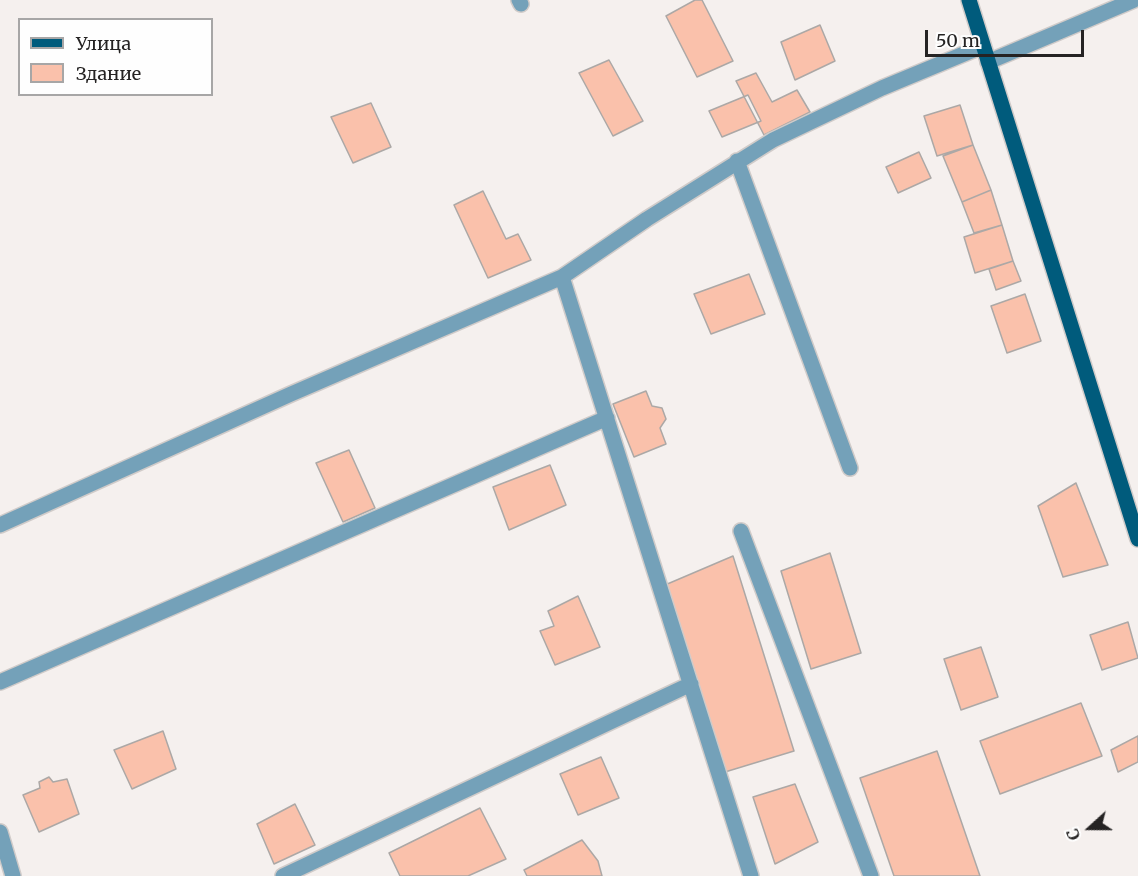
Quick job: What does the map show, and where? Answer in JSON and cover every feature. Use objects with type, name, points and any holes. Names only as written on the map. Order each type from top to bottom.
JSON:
[{"type":"main road","points":[[969,0],[1138,539]]},
{"type":"street","points":[[988,62],[1134,0]]},
{"type":"street","points":[[0,525],[291,394],[562,277],[737,161],[773,140],[861,98],[983,46]]},
{"type":"street","points":[[737,161],[849,468]]},
{"type":"street","points":[[562,277],[751,876]]},
{"type":"street","points":[[0,682],[607,418]]},
{"type":"street","points":[[741,531],[871,876]]},
{"type":"street","points":[[283,876],[691,684]]},
{"type":"street","points":[[0,832],[13,876]]},
{"type":"building","points":[[695,0],[702,0],[733,61],[697,77],[666,16]]},
{"type":"building","points":[[820,25],[835,61],[795,80],[781,42]]},
{"type":"building","points":[[609,60],[643,121],[613,136],[579,73]]},
{"type":"building","points":[[756,73],[772,102],[797,90],[810,112],[764,135],[736,81]]},
{"type":"building","points":[[748,95],[761,121],[722,137],[709,111]]},
{"type":"building","points":[[371,103],[391,147],[353,163],[331,117]]},
{"type":"building","points":[[960,105],[973,145],[937,156],[924,116]]},
{"type":"building","points":[[973,145],[991,190],[962,202],[943,156]]},
{"type":"building","points":[[919,152],[931,178],[898,193],[886,167]]},
{"type":"building","points":[[991,190],[1002,225],[974,233],[962,202]]},
{"type":"building","points":[[483,191],[506,239],[518,234],[531,260],[488,278],[454,205]]},
{"type":"building","points":[[1002,225],[1013,261],[975,273],[964,237]]},
{"type":"building","points":[[1013,261],[1021,281],[996,290],[989,269]]},
{"type":"building","points":[[749,274],[765,314],[711,334],[694,294]]},
{"type":"building","points":[[1025,294],[1041,341],[1007,353],[991,306]]},
{"type":"building","points":[[646,391],[652,406],[662,408],[666,419],[660,428],[666,444],[634,457],[613,404]]},
{"type":"building","points":[[349,450],[375,508],[343,522],[316,463]]},
{"type":"building","points":[[550,465],[566,505],[509,530],[493,487]]},
{"type":"building","points":[[1076,483],[1108,565],[1063,577],[1038,506]]},
{"type":"building","points":[[830,553],[861,653],[811,669],[781,571]]},
{"type":"building","points":[[733,556],[794,751],[725,772],[665,585]]},
{"type":"building","points":[[578,596],[600,647],[555,665],[540,631],[554,626],[548,611]]},
{"type":"building","points":[[1128,622],[1138,658],[1102,670],[1090,635]]},
{"type":"building","points":[[981,647],[998,697],[961,710],[944,659]]},
{"type":"building","points":[[1081,703],[1102,756],[1000,794],[980,741]]},
{"type":"building","points":[[163,731],[176,769],[132,789],[114,750]]},
{"type":"building","points":[[1138,736],[1138,762],[1118,772],[1111,750]]},
{"type":"building","points":[[937,751],[980,876],[894,876],[860,778]]},
{"type":"building","points":[[601,757],[619,798],[578,815],[560,774]]},
{"type":"building","points":[[49,777],[53,782],[67,779],[79,814],[39,832],[23,795],[40,788],[39,782]]},
{"type":"building","points":[[795,784],[818,842],[775,864],[753,797]]},
{"type":"building","points":[[295,804],[315,845],[274,864],[257,824]]},
{"type":"building","points":[[480,808],[506,859],[468,876],[400,876],[389,853]]},
{"type":"building","points":[[582,840],[598,861],[602,876],[527,876],[524,870]]}]
